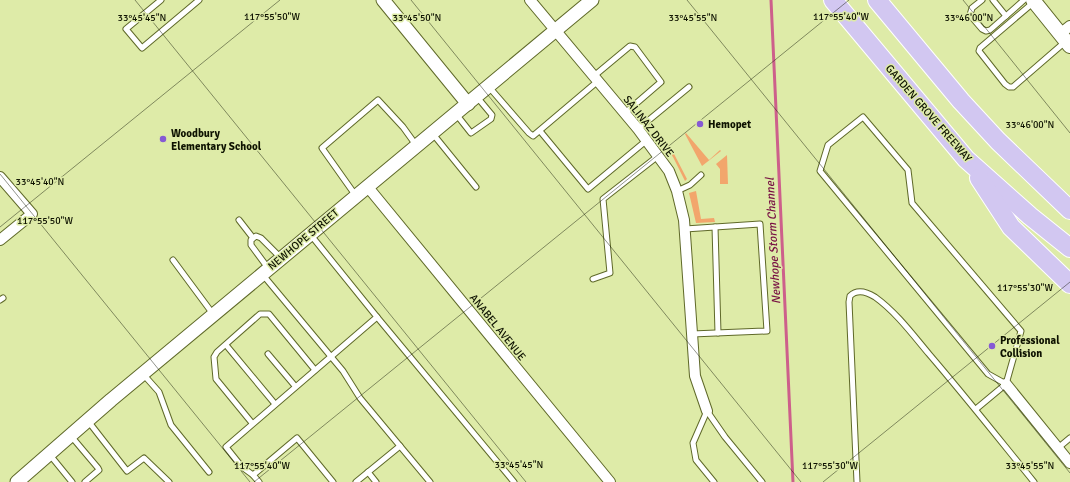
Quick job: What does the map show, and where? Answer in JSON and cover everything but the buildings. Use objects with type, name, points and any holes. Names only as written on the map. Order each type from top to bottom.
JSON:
[{"type":"highway","name":"GARDEN GROVE FREEWAY","points":[[833,0],[966,159],[1030,216],[1070,248]]},
{"type":"highway","points":[[877,0],[961,101],[998,141],[1070,210]]},
{"type":"highway","points":[[966,159],[1011,227],[1070,284]]},
{"type":"main road","points":[[1030,1],[1067,37]]},
{"type":"street","points":[[383,0],[473,101]]},
{"type":"street","name":"SALINAZ DRIVE","points":[[530,0],[648,140],[669,171],[677,191],[685,229],[694,376],[707,412]]},
{"type":"street","name":"NEWHOPE STREET","points":[[17,482],[213,314],[367,186],[473,101],[592,0]]},
{"type":"street","points":[[0,177],[32,214],[0,240]]},
{"type":"street","name":"ANABEL AVENUE","points":[[367,186],[610,482]]},
{"type":"street","points":[[1006,384],[1070,463]]},
{"type":"lane","points":[[161,0],[126,29],[142,48],[199,0]]},
{"type":"lane","points":[[982,0],[969,12],[982,29],[986,31],[990,30],[1006,16],[1030,1]]},
{"type":"lane","points":[[993,0],[1006,16]]},
{"type":"lane","points":[[1030,1],[983,44],[979,50],[1009,87],[1013,87],[1067,37]]},
{"type":"lane","points":[[489,87],[530,136],[534,136],[630,46],[635,47],[661,82],[625,113]]},
{"type":"lane","points":[[638,129],[689,87]]},
{"type":"lane","points":[[356,196],[322,148],[378,100],[403,127],[417,146]]},
{"type":"lane","points":[[456,114],[471,133],[491,119],[492,115],[473,101]]},
{"type":"lane","points":[[976,409],[1006,384],[1021,331],[912,203],[908,170],[863,117],[828,145],[820,171],[988,374],[1006,384]]},
{"type":"lane","points":[[540,131],[588,189],[648,140]]},
{"type":"lane","points":[[432,133],[476,187]]},
{"type":"lane","points":[[593,279],[610,273],[603,199],[659,155]]},
{"type":"lane","points":[[677,191],[690,185],[701,175]]},
{"type":"lane","points":[[239,220],[253,238]]},
{"type":"lane","points":[[685,229],[760,224],[767,331],[692,334]]},
{"type":"lane","points":[[714,227],[718,333]]},
{"type":"lane","points":[[310,234],[514,482]]},
{"type":"lane","points":[[253,238],[256,236],[261,238],[281,258]]},
{"type":"lane","points":[[253,238],[251,240],[252,244],[265,271],[343,371],[360,398],[430,482]]},
{"type":"lane","points":[[173,260],[213,314]]},
{"type":"lane","points":[[857,482],[849,302],[850,296],[854,293],[864,292],[873,296],[886,306],[976,409],[1034,482]]},
{"type":"lane","points":[[252,423],[216,379],[214,357],[226,344],[260,314],[269,314],[315,370]]},
{"type":"lane","points":[[259,482],[253,475],[242,467],[226,447],[252,423],[377,317]]},
{"type":"lane","points":[[226,344],[275,404]]},
{"type":"lane","points":[[268,354],[295,386]]},
{"type":"lane","points":[[142,374],[159,392],[171,425],[209,472]]},
{"type":"lane","points":[[714,482],[696,460],[693,443],[707,412],[725,437],[762,482]]},
{"type":"lane","points":[[87,421],[128,472],[144,458],[169,482]]},
{"type":"lane","points":[[70,435],[99,470],[85,482]]},
{"type":"lane","points":[[253,475],[297,438],[333,482]]},
{"type":"lane","points":[[1058,448],[1070,438]]},
{"type":"lane","points":[[356,482],[400,446]]},
{"type":"lane","points":[[49,454],[72,482]]},
{"type":"lane","points":[[368,472],[376,482]]},
{"type":"shaded area","points":[[657,130],[672,150],[687,179],[685,181],[673,157],[654,131]]},
{"type":"shaded area","points":[[686,133],[709,160],[720,150],[721,151],[702,166],[685,134]]},
{"type":"shaded area","points":[[727,155],[728,184],[720,184],[720,169],[716,164]]},
{"type":"shaded area","points":[[696,191],[701,219],[714,218],[715,222],[696,223],[689,193]]},
{"type":"waterway","name":"Newhope Storm Channel","points":[[771,0],[793,482]]},
{"type":"place","name":"Hemopet","points":[[700,124]]},
{"type":"place","name":"Woodbury Elementary School","points":[[163,139]]},
{"type":"place","name":"Professional Collision","points":[[992,346]]}]
